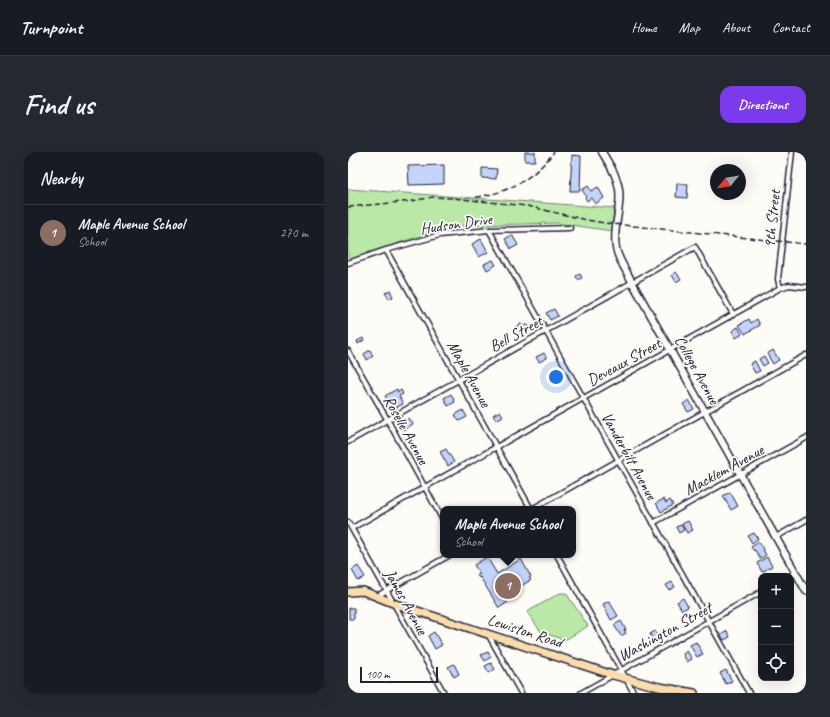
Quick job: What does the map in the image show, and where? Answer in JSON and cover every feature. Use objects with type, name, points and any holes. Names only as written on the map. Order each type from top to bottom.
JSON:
[{"type":"main road","name":"College Avenue","points":[[602,152],[618,183],[619,196],[615,232],[618,255],[776,537],[793,573]]},
{"type":"main road","name":"College Avenue","points":[[794,575],[806,591]]},
{"type":"main road","name":"Lewiston Road","points":[[348,592],[362,591],[393,603],[626,679],[694,693]]},
{"type":"street","name":"9th Street","points":[[780,288],[778,279],[792,152]]},
{"type":"street","name":"Hudson Drive","points":[[348,263],[386,250],[440,235],[489,230],[570,228]]},
{"type":"street","name":"Vanderbilt Avenue","points":[[489,230],[749,693]]},
{"type":"street","name":"Bell Street","points":[[348,442],[695,247],[733,314]]},
{"type":"street","name":"Maple Avenue","points":[[386,250],[530,506]]},
{"type":"street","name":"Deveaux Street","points":[[352,528],[780,288],[789,285],[806,286]]},
{"type":"street","name":"Roselle Avenue","points":[[348,351],[440,515]]},
{"type":"street","points":[[537,506],[806,355]]},
{"type":"street","name":"Macklem Avenue","points":[[653,523],[806,438]]},
{"type":"street","points":[[776,537],[806,520]]},
{"type":"street","name":"James Avenue","points":[[348,522],[444,693]]},
{"type":"street","points":[[377,596],[445,558]]},
{"type":"street","points":[[559,558],[634,693]]},
{"type":"street","name":"Washington Street","points":[[581,693],[758,594]]},
{"type":"street","points":[[487,634],[521,693]]},
{"type":"green space","points":[[348,189],[614,208],[612,231],[557,223],[453,226],[348,260]]},
{"type":"green space","points":[[560,593],[566,593],[588,626],[565,640],[541,632],[527,612]]},
{"type":"building","points":[[525,152],[535,152],[535,161],[525,161]]},
{"type":"building","points":[[572,155],[581,156],[580,191],[570,191]]},
{"type":"building","points":[[444,165],[444,184],[409,185],[408,166]]},
{"type":"building","points":[[482,168],[497,169],[496,179],[482,178]]},
{"type":"building","points":[[677,183],[688,184],[687,198],[676,197]]},
{"type":"building","points":[[588,186],[591,191],[598,187],[604,198],[595,204],[591,198],[587,201],[582,190]]},
{"type":"building","points":[[512,235],[518,245],[511,249],[505,239]]},
{"type":"building","points":[[481,239],[488,252],[479,257],[472,244]]},
{"type":"building","points":[[493,260],[496,265],[487,270],[484,264]]},
{"type":"building","points":[[676,272],[681,279],[676,282],[672,275]]},
{"type":"building","points":[[580,274],[582,278],[578,280],[576,276]]},
{"type":"building","points":[[390,290],[393,297],[389,299],[385,293]]},
{"type":"building","points":[[554,309],[558,316],[550,320],[546,313]]},
{"type":"building","points":[[749,319],[751,323],[757,319],[760,325],[745,334],[739,325]]},
{"type":"building","points":[[521,324],[523,327],[527,324],[530,330],[521,336],[515,327]]},
{"type":"building","points":[[738,327],[742,334],[736,338],[732,331]]},
{"type":"building","points":[[363,338],[364,340],[358,344],[357,341]]},
{"type":"building","points":[[370,350],[373,356],[367,360],[364,354]]},
{"type":"building","points":[[773,350],[779,360],[773,364],[767,354]]},
{"type":"building","points":[[544,353],[547,358],[539,362],[536,357]]},
{"type":"building","points":[[764,356],[768,363],[763,366],[759,359]]},
{"type":"building","points":[[755,361],[760,371],[755,373],[750,364]]},
{"type":"building","points":[[397,389],[398,392],[401,390],[403,394],[399,396],[403,404],[393,409],[385,396]]},
{"type":"building","points":[[451,394],[455,402],[448,406],[444,398]]},
{"type":"building","points":[[689,400],[694,409],[688,412],[683,404]]},
{"type":"building","points":[[463,410],[467,417],[459,421],[455,415]]},
{"type":"building","points":[[500,411],[503,416],[496,420],[493,415]]},
{"type":"building","points":[[409,418],[413,424],[404,430],[400,424]]},
{"type":"building","points":[[446,449],[454,462],[448,466],[440,452]]},
{"type":"building","points":[[730,492],[738,506],[731,510],[723,496]]},
{"type":"building","points":[[664,499],[666,503],[670,500],[673,505],[661,512],[656,503]]},
{"type":"building","points":[[688,521],[693,530],[687,533],[682,524]]},
{"type":"building","points":[[681,525],[684,530],[679,533],[676,527]]},
{"type":"building","points":[[754,533],[758,539],[752,543],[748,536]]},
{"type":"building","points":[[759,542],[766,555],[760,559],[755,550],[754,551],[751,547]]},
{"type":"building","points":[[767,557],[772,566],[762,572],[757,563]]},
{"type":"building","points":[[488,558],[497,574],[521,559],[531,577],[529,578],[531,580],[511,592],[514,598],[499,608],[480,577],[479,578],[477,575],[480,574],[474,565]]},
{"type":"building","points":[[358,566],[365,577],[358,581],[352,570]]},
{"type":"building","points":[[672,582],[675,587],[669,590],[666,585]]},
{"type":"building","points":[[683,598],[688,607],[682,610],[677,602]]},
{"type":"building","points":[[609,601],[618,616],[611,620],[603,604]]},
{"type":"building","points":[[349,608],[354,608],[354,619],[349,619]]},
{"type":"building","points":[[621,621],[626,633],[621,636],[614,625]]},
{"type":"building","points":[[655,631],[659,638],[654,641],[650,634]]},
{"type":"building","points":[[727,631],[730,637],[724,640],[721,635]]},
{"type":"building","points":[[434,632],[442,645],[435,649],[428,636]]},
{"type":"building","points":[[696,642],[703,654],[697,657],[690,645]]},
{"type":"building","points":[[687,651],[692,659],[687,662],[683,654]]},
{"type":"building","points":[[488,652],[491,657],[485,661],[481,655]]},
{"type":"building","points":[[491,663],[495,669],[489,673],[485,666]]},
{"type":"building","points":[[454,664],[459,674],[454,677],[448,667]]},
{"type":"building","points":[[726,670],[732,681],[726,684],[720,673]]},
{"type":"railway","points":[[476,197],[499,192],[520,183],[538,169],[554,152]]},
{"type":"railway","points":[[348,207],[412,201],[433,197],[452,198],[527,206],[604,223],[806,244]]},
{"type":"place","name":"Maple Avenue School","points":[[508,586]]}]
